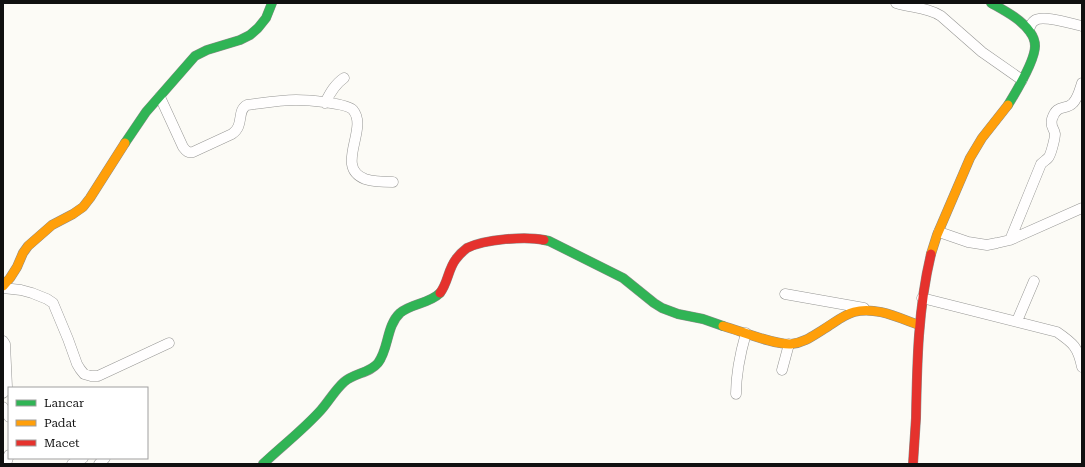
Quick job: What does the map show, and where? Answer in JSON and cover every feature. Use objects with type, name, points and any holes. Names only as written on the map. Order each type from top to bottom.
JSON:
[{"type":"street","points":[[169,343],[98,376],[84,374],[77,364],[53,303],[32,293],[3,287],[17,267],[28,246],[52,225],[83,207],[146,112],[194,56],[204,51],[250,36],[263,22],[272,3]]},
{"type":"street","points":[[896,3],[907,7],[923,8],[934,11],[982,52],[1022,80]]},
{"type":"street","points":[[913,464],[916,426],[919,325],[922,298],[932,249],[972,153],[980,140],[1006,107],[1022,80],[1033,54],[1035,45],[1029,29],[991,3]]},
{"type":"street","points":[[1029,29],[1034,21],[1038,19],[1050,18],[1082,26]]},
{"type":"street","points":[[325,102],[337,83],[344,78]]},
{"type":"street","points":[[1010,240],[1040,164],[1049,157],[1055,135],[1051,126],[1052,118],[1061,107],[1070,106],[1073,104],[1082,83]]},
{"type":"street","points":[[160,97],[183,147],[190,153],[236,131],[239,127],[244,106],[247,105],[296,100],[325,102],[347,106],[353,109],[358,123],[352,153],[352,163],[358,175],[366,179],[393,182]]},
{"type":"street","points":[[939,232],[968,242],[987,245],[1010,240],[1082,208]]},
{"type":"street","points":[[263,464],[321,410],[338,387],[358,373],[372,368],[379,362],[391,326],[400,313],[425,302],[441,292],[444,288],[452,265],[468,248],[520,238],[542,239],[549,241],[623,278],[662,308],[678,314],[703,319],[774,342],[789,344],[797,343],[810,338],[844,316],[854,312],[867,310],[884,313]]},
{"type":"street","points":[[1017,321],[1034,281]]},
{"type":"street","points":[[785,294],[860,307],[884,313],[919,325]]},
{"type":"street","points":[[922,298],[1057,332],[1078,350],[1082,367]]},
{"type":"street","points":[[736,394],[736,378],[746,333]]},
{"type":"street","points":[[3,341],[5,344],[7,387],[3,393]]},
{"type":"street","points":[[782,370],[789,344]]},
{"type":"street","points":[[72,464],[81,459]]},
{"type":"traffic: fast","points":[[125,143],[146,112],[195,56],[207,50],[240,40],[250,35],[266,18],[272,3]]},
{"type":"traffic: fast","points":[[991,3],[1022,23],[1033,37],[1035,43],[1029,68],[1008,105]]},
{"type":"traffic: fast","points":[[544,240],[549,241],[623,278],[662,308],[678,314],[703,319],[723,326]]},
{"type":"traffic: fast","points":[[263,464],[324,407],[344,382],[371,369],[378,363],[382,357],[392,324],[400,313],[410,307],[436,297],[440,293]]},
{"type":"traffic: slow","points":[[931,254],[937,235],[970,158],[982,138],[1008,105]]},
{"type":"traffic: slow","points":[[3,286],[17,267],[28,246],[52,225],[83,207],[125,143]]},
{"type":"traffic: slow","points":[[723,326],[767,340],[791,344],[809,338],[846,315],[854,312],[879,312],[919,325]]},
{"type":"traffic: jam","points":[[440,293],[445,285],[453,263],[467,248],[495,240],[527,238],[544,240]]},
{"type":"traffic: jam","points":[[913,464],[919,336],[923,295],[931,254]]}]
